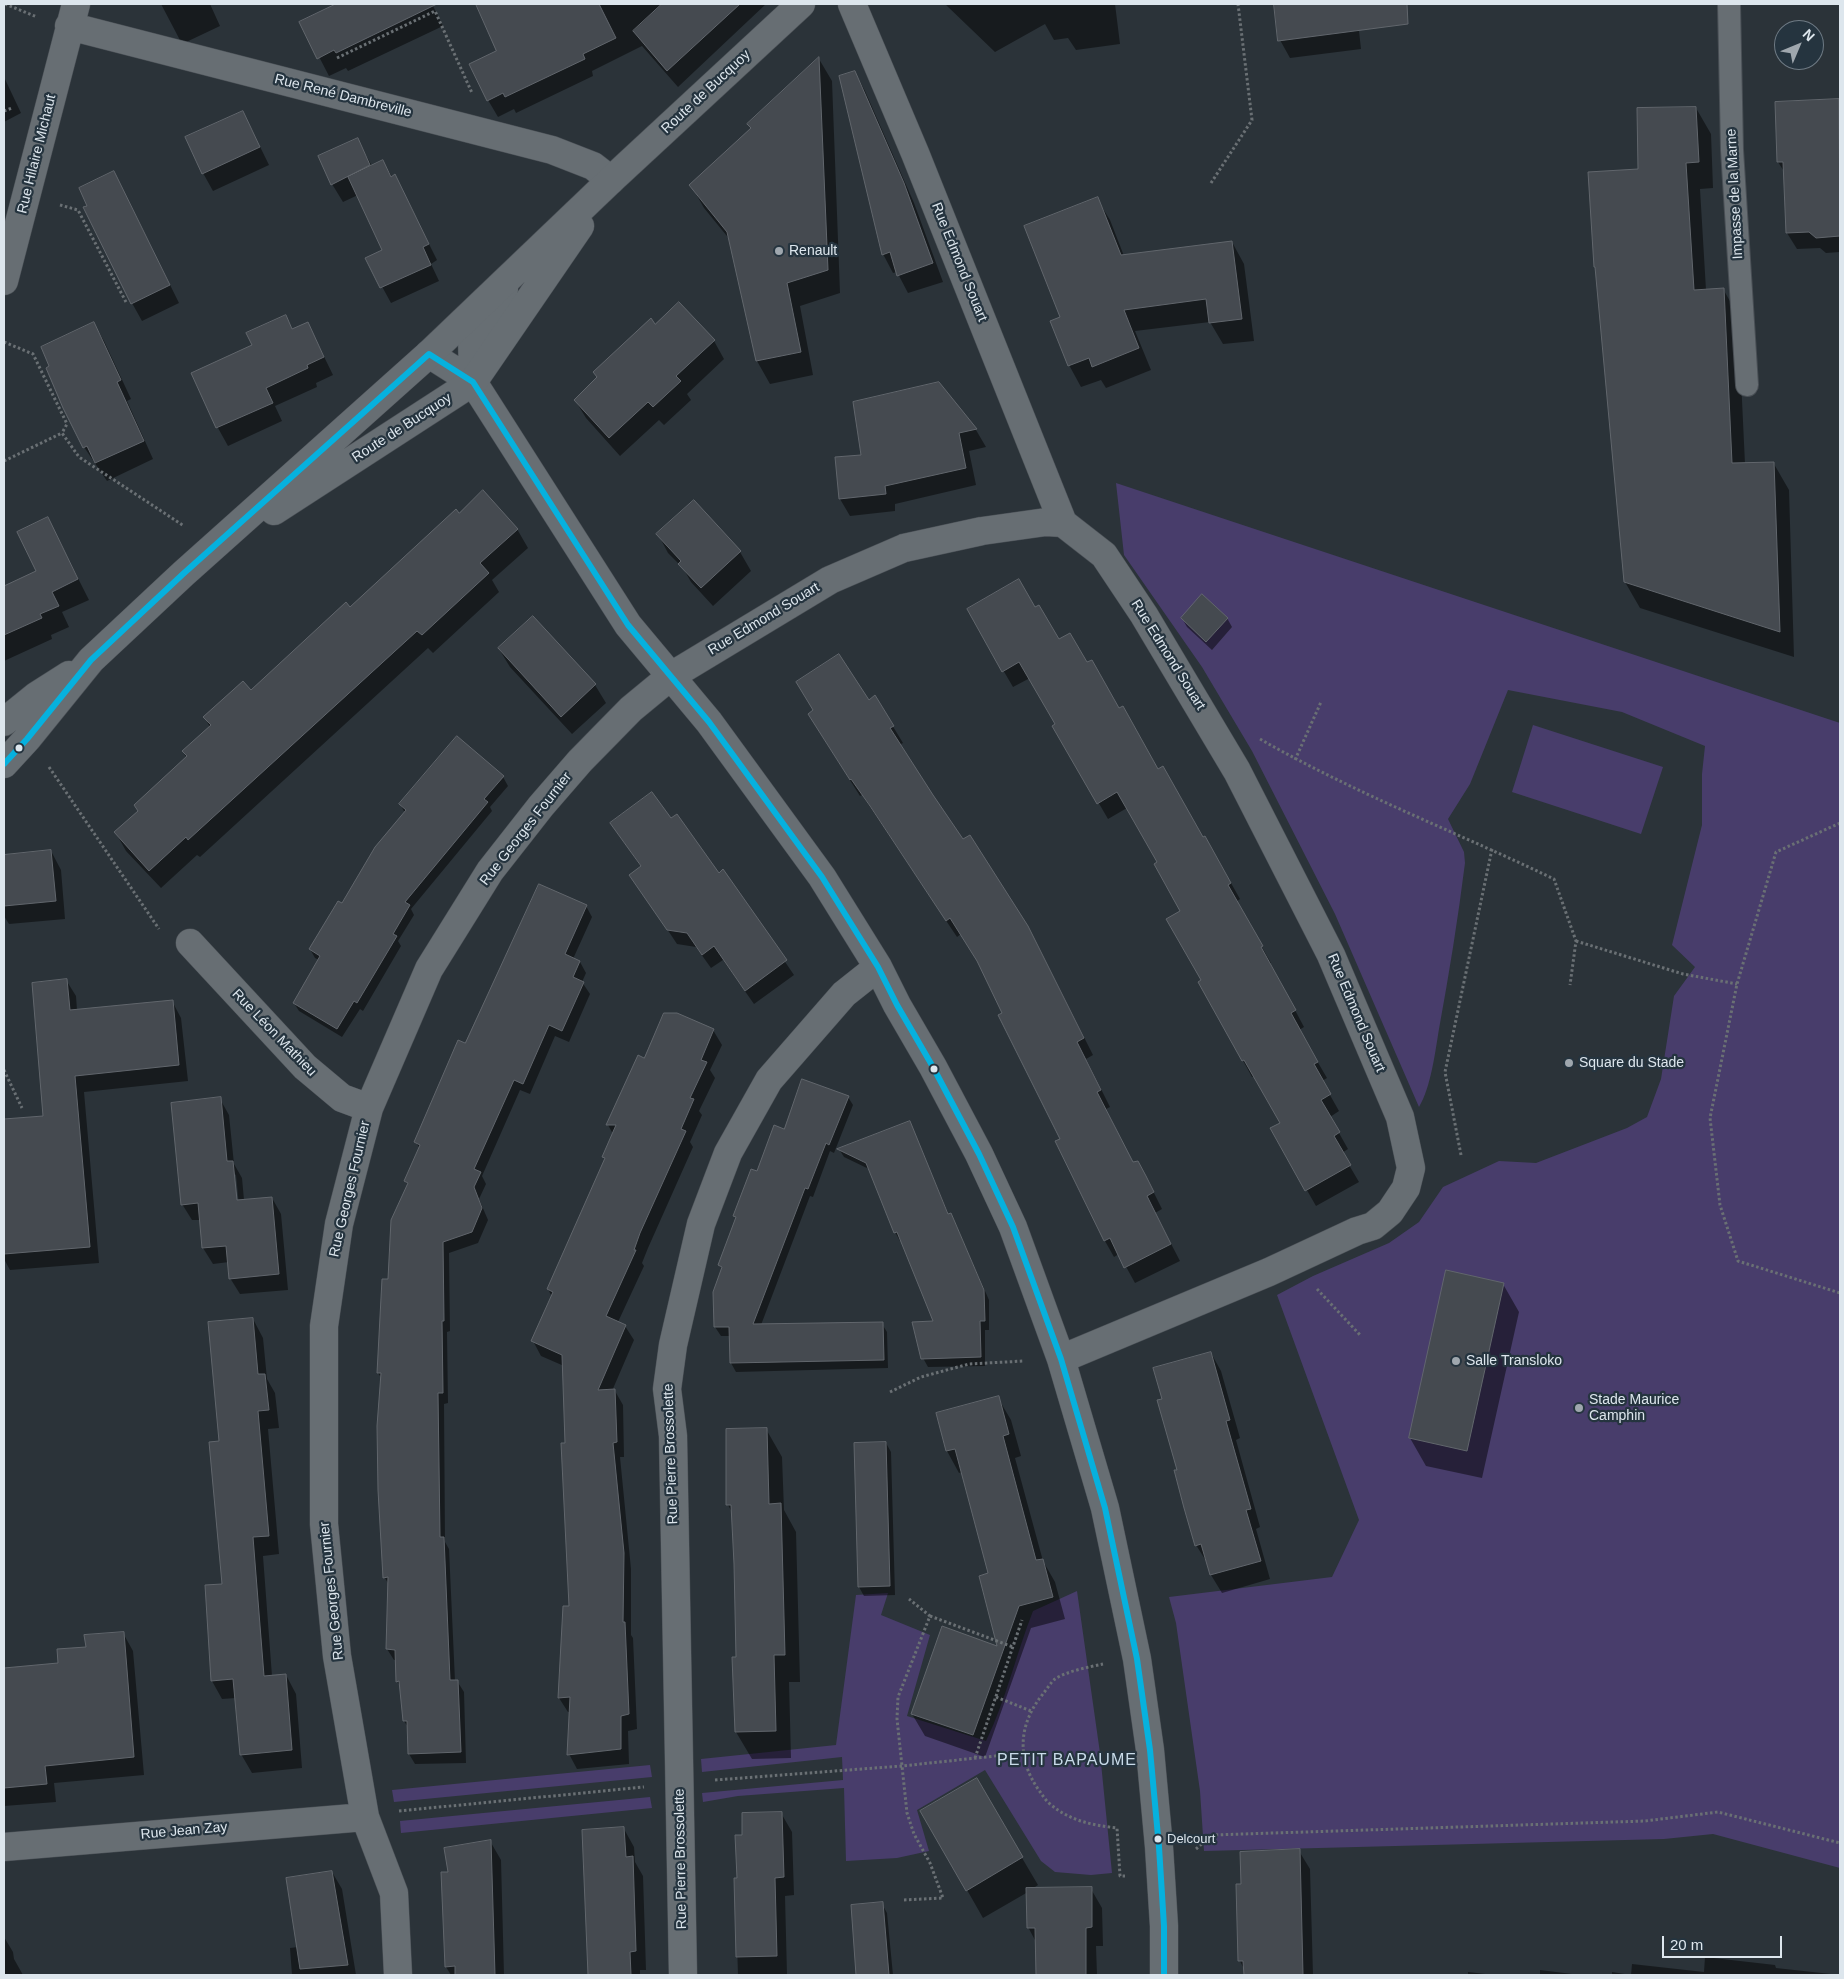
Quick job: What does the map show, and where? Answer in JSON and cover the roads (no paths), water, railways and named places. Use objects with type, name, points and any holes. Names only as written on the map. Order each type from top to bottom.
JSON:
[{"type":"street","name":"Route de Bucquoy","points":[[4,764],[27,739],[91,660],[201,558],[429,354],[611,180],[801,4]]},
{"type":"street","name":"Rue Edmond Souart","points":[[852,4],[915,153],[1063,523],[1104,555],[1144,615],[1237,771],[1331,955],[1400,1117],[1411,1168],[1406,1188],[1390,1212],[1373,1226],[1061,1359]]},
{"type":"street","name":"Rue René Dambreville","points":[[72,15],[320,91],[552,150],[593,166],[611,180]]},
{"type":"street","name":"Rue Hilaire Michaut","points":[[4,281],[72,15]]},
{"type":"street","name":"Route de Bucquoy","points":[[201,558],[472,382],[611,180]]},
{"type":"street","points":[[472,382],[472,336],[496,306],[509,278]]},
{"type":"street","points":[[429,354],[472,382],[628,625],[709,722],[816,870],[878,967],[897,1005],[933,1067],[1013,1227],[1061,1359],[1105,1508],[1137,1659],[1150,1750],[1161,1875],[1164,1975]]},
{"type":"street","name":"Rue Edmond Souart","points":[[671,676],[830,580],[904,548],[982,531],[1046,522],[1063,523]]},
{"type":"street","name":"Route de Bucquoy","points":[[4,722],[36,696],[91,660]]},
{"type":"street","name":"Rue Georges Fournier","points":[[398,1975],[394,1893],[365,1817],[337,1656],[324,1524],[324,1326],[339,1224],[369,1108],[429,969],[490,871],[541,806],[580,761],[631,709],[671,676]]},
{"type":"street","name":"Rue Léon Mathieu","points":[[190,943],[305,1067],[342,1098],[369,1108]]},
{"type":"street","name":"Rue Pierre Brossolette","points":[[684,1975],[673,1436],[667,1388],[672,1345],[701,1224],[728,1153],[769,1080],[844,994],[878,967]]},
{"type":"street","name":"Rue Jean Zay","points":[[4,1848],[365,1817]]},
{"type":"lane","name":"Impasse de la Marne","points":[[1729,4],[1732,150],[1747,384]]},
{"type":"place","name":"Renault","points":[[779,251]]},
{"type":"place","name":"Square du Stade","points":[[1569,1063]]},
{"type":"place","name":"Salle Transloko","points":[[1456,1361]]},
{"type":"place","name":"Stade Maurice Camphin","points":[[1579,1408]]},
{"type":"place","name":"Delcourt","points":[[1158,1839]]},
{"type":"district","name":"PETIT BAPAUME","points":[[1067,1761]]}]
